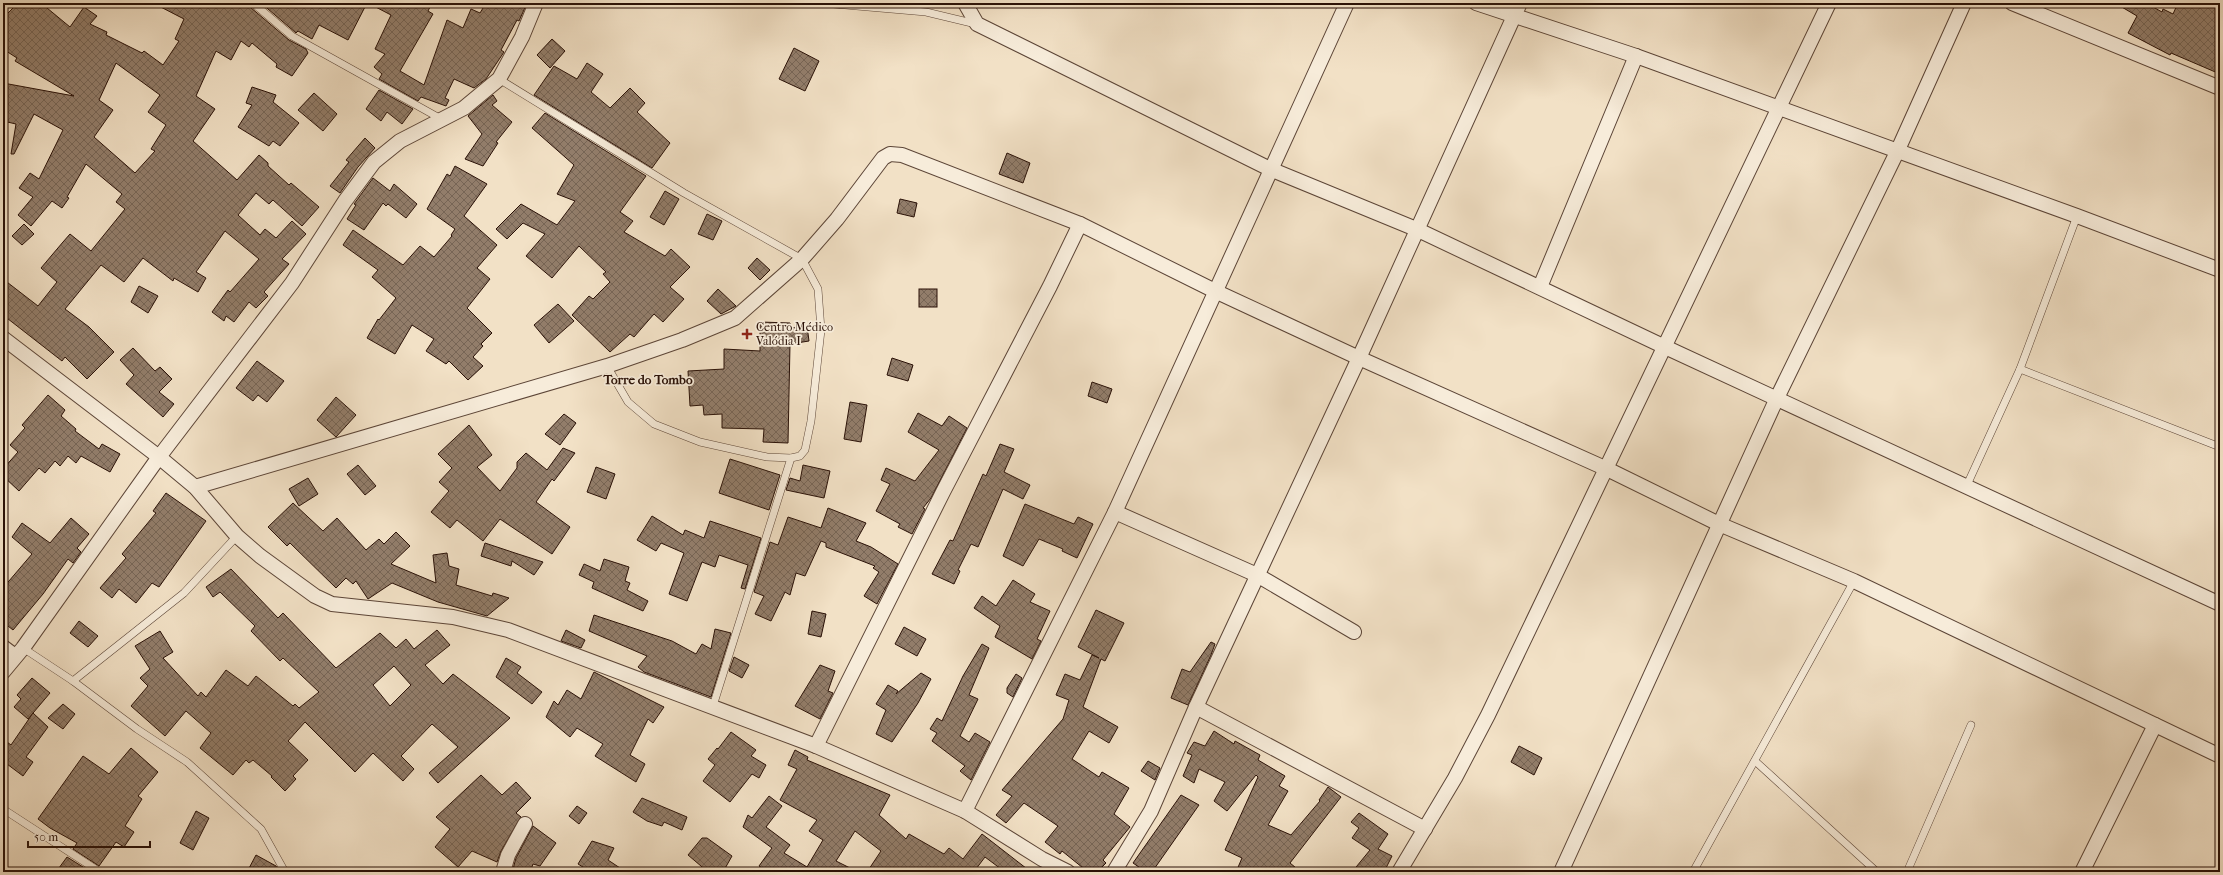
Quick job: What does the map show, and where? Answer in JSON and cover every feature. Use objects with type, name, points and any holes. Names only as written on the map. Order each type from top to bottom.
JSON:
[{"type":"street","points":[[3,672],[19,652],[159,456],[292,283],[345,201],[374,162],[400,141],[464,108],[500,79],[522,37],[536,3]]},
{"type":"street","points":[[964,3],[977,24],[1270,169],[1416,229],[1665,347],[2220,604]]},
{"type":"street","points":[[965,811],[1115,512],[1217,292],[1270,169],[1347,3]]},
{"type":"street","points":[[1476,3],[1636,56],[1779,107],[1897,152],[2077,216],[2220,270]]},
{"type":"street","points":[[1114,872],[1151,811],[1196,707],[1359,358],[1416,229],[1520,3]]},
{"type":"street","points":[[1399,872],[1456,778],[1488,715],[1829,3]]},
{"type":"street","points":[[1561,872],[1777,398],[1897,152],[1964,3]]},
{"type":"street","points":[[2012,3],[2220,88]]},
{"type":"street","points":[[1540,287],[1636,56]]},
{"type":"street","points":[[195,487],[607,366],[682,340],[735,318],[802,259],[837,219],[883,158],[890,154],[902,155],[1080,224],[1217,292],[1359,358],[1607,469],[1720,524],[1854,581],[2220,756]]},
{"type":"street","points":[[816,746],[943,492],[1037,313],[1080,224]]},
{"type":"street","points":[[3,338],[159,456],[195,487],[237,536],[260,556],[315,596],[332,604],[453,618],[508,630],[816,746],[965,811],[1042,859],[1068,872]]},
{"type":"street","points":[[1115,512],[1257,575],[1354,632]]},
{"type":"street","points":[[3,647],[19,652]]},
{"type":"street","points":[[1196,707],[1425,829]]},
{"type":"street","points":[[2082,872],[2156,725]]},
{"type":"street","points":[[503,872],[508,855],[526,824]]},
{"type":"lane","points":[[253,3],[292,36],[443,120]]},
{"type":"lane","points":[[822,3],[926,12],[977,24]]},
{"type":"lane","points":[[500,79],[684,193],[802,259],[818,289],[821,330],[811,421],[805,450],[800,456],[791,458],[767,457],[700,442],[654,424],[628,402],[607,366]]},
{"type":"lane","points":[[1967,486],[2020,369],[2077,216]]},
{"type":"lane","points":[[2020,369],[2220,447]]},
{"type":"lane","points":[[713,706],[791,458]]},
{"type":"lane","points":[[73,682],[184,593],[237,536]]},
{"type":"lane","points":[[1693,872],[1854,581]]},
{"type":"lane","points":[[19,652],[73,682],[137,729],[187,762],[261,829],[285,872]]},
{"type":"lane","points":[[1907,872],[1970,725]]},
{"type":"lane","points":[[1755,761],[1877,872]]},
{"type":"lane","points":[[3,810],[100,872]]},
{"type":"building","points":[[18,3],[41,3],[70,27],[84,7],[97,16],[90,24],[107,32],[106,35],[142,53],[144,51],[163,65],[179,41],[175,39],[184,19],[153,3],[248,3],[250,7],[289,40],[306,49],[308,53],[292,76],[276,67],[277,64],[252,43],[249,47],[241,41],[231,60],[216,51],[196,96],[215,109],[193,141],[237,180],[259,155],[268,163],[268,166],[289,185],[291,183],[319,207],[302,226],[273,200],[269,204],[256,193],[238,215],[260,235],[265,229],[276,238],[292,221],[306,234],[282,259],[289,264],[264,292],[268,296],[256,308],[249,302],[234,322],[226,316],[224,321],[212,312],[228,290],[230,292],[259,259],[225,231],[196,272],[206,278],[198,292],[174,278],[173,281],[143,258],[124,282],[101,265],[65,309],[89,327],[114,352],[87,379],[65,357],[62,361],[3,315],[3,279],[38,306],[57,282],[41,268],[70,234],[91,251],[125,209],[116,202],[122,194],[86,164],[67,197],[69,198],[62,208],[52,201],[31,226],[18,215],[33,197],[19,188],[30,173],[39,179],[63,130],[34,114],[14,154],[11,154],[16,124],[3,121],[3,83],[74,96],[15,61],[17,58],[3,49],[3,18]],"holes":[[[116,63],[160,95],[148,112],[166,125],[151,149],[155,151],[135,173],[94,137],[113,110],[99,100]]]},
{"type":"building","points":[[261,3],[367,3],[348,40],[319,25],[312,39],[298,31],[296,33]]},
{"type":"building","points":[[368,3],[432,3],[428,11],[433,14],[400,71],[424,85],[447,20],[463,28],[471,9],[480,13],[486,3],[527,3],[519,21],[517,20],[501,50],[504,52],[486,79],[474,88],[454,79],[445,98],[449,100],[446,106],[421,97],[418,101],[379,79],[382,74],[374,67],[385,54],[375,49],[391,15]]},
{"type":"building","points":[[2115,3],[2146,3],[2162,12],[2163,9],[2173,14],[2178,3],[2220,3],[2220,74],[2171,53],[2170,55],[2128,33],[2137,16]]},
{"type":"building","points":[[552,39],[565,51],[550,68],[537,55]]},
{"type":"building","points":[[794,48],[819,61],[805,91],[779,79]]},
{"type":"building","points":[[587,63],[603,74],[591,92],[610,108],[630,88],[645,103],[637,112],[670,143],[652,168],[534,95],[554,66],[577,79]]},
{"type":"building","points":[[252,87],[276,95],[273,102],[299,123],[280,146],[273,141],[269,146],[238,127],[252,105],[246,103]]},
{"type":"building","points":[[379,90],[413,109],[402,124],[387,112],[381,121],[366,109]]},
{"type":"building","points":[[314,93],[337,114],[323,131],[298,110]]},
{"type":"building","points":[[493,95],[497,101],[492,105],[512,122],[496,142],[498,143],[483,166],[465,159],[482,134],[468,116]]},
{"type":"building","points":[[545,113],[646,176],[620,212],[633,221],[624,232],[665,256],[671,249],[690,267],[670,287],[684,299],[663,322],[654,314],[634,337],[630,334],[610,352],[572,315],[589,296],[593,299],[610,282],[603,274],[606,272],[579,246],[552,278],[526,256],[545,234],[523,223],[507,239],[496,229],[521,204],[557,225],[575,201],[557,194],[574,165],[532,128]]},
{"type":"building","points":[[365,138],[375,148],[358,167],[340,193],[330,186],[349,162],[346,160]]},
{"type":"building","points":[[1007,153],[1030,163],[1023,183],[999,174]]},
{"type":"building","points":[[455,166],[487,184],[464,216],[497,245],[477,268],[490,279],[467,308],[492,333],[481,344],[483,346],[473,357],[483,366],[468,380],[449,361],[446,364],[426,351],[434,339],[412,325],[395,354],[367,338],[378,319],[379,320],[396,298],[372,277],[378,270],[343,245],[353,230],[403,265],[420,246],[434,257],[452,236],[451,235],[455,229],[427,209],[447,174],[450,176]]},
{"type":"building","points":[[373,178],[390,191],[394,184],[417,204],[406,218],[388,204],[386,206],[383,203],[364,230],[347,219],[356,205],[354,204]]},
{"type":"building","points":[[665,191],[679,199],[664,225],[650,217]]},
{"type":"building","points":[[900,199],[917,203],[914,217],[897,213]]},
{"type":"building","points":[[707,214],[722,221],[713,240],[698,234]]},
{"type":"building","points":[[24,224],[34,234],[22,245],[12,236]]},
{"type":"building","points":[[757,258],[770,270],[760,280],[748,268]]},
{"type":"building","points":[[139,286],[158,296],[148,313],[131,302]]},
{"type":"building","points":[[718,289],[736,306],[721,314],[707,301]]},
{"type":"building","points":[[919,289],[937,289],[937,307],[919,307]]},
{"type":"building","points":[[558,304],[574,321],[549,343],[534,325]]},
{"type":"building","points":[[760,322],[790,323],[790,328],[807,326],[809,341],[790,344],[788,443],[763,442],[764,429],[722,428],[722,414],[704,415],[703,405],[690,406],[688,371],[724,369],[724,349],[760,351]]},
{"type":"building","points":[[133,348],[155,371],[160,367],[172,379],[159,392],[174,404],[163,417],[126,384],[134,375],[120,360]]},
{"type":"building","points":[[892,358],[913,365],[908,381],[887,375]]},
{"type":"building","points":[[257,361],[284,381],[267,402],[258,395],[253,401],[236,388]]},
{"type":"building","points":[[1092,382],[1112,389],[1107,403],[1088,396]]},
{"type":"building","points":[[48,395],[65,410],[61,416],[76,429],[75,431],[99,449],[102,444],[120,454],[110,472],[81,456],[76,463],[68,456],[60,466],[55,461],[45,473],[39,468],[19,491],[3,476],[3,469],[18,452],[10,445],[25,428],[22,425]]},
{"type":"building","points":[[336,397],[356,415],[336,437],[317,420]]},
{"type":"building","points":[[850,402],[867,405],[861,442],[844,439]]},
{"type":"building","points":[[918,413],[942,426],[949,416],[967,428],[931,498],[923,508],[925,509],[912,534],[898,527],[900,524],[876,511],[890,484],[881,480],[886,468],[915,481],[939,450],[908,432]]},
{"type":"building","points":[[564,414],[576,423],[560,445],[545,434]]},
{"type":"building","points":[[469,425],[492,455],[477,467],[500,491],[517,468],[517,462],[526,453],[547,470],[563,448],[575,453],[554,481],[552,479],[536,502],[570,527],[552,554],[500,519],[483,541],[457,520],[450,528],[431,512],[449,491],[439,482],[452,468],[438,454]]},
{"type":"building","points":[[1000,444],[1014,449],[1004,472],[1030,485],[1023,499],[1003,489],[978,547],[971,544],[958,570],[960,571],[954,584],[932,574],[950,540],[953,541],[983,474],[986,476]]},
{"type":"building","points":[[730,459],[780,475],[769,510],[719,493]]},
{"type":"building","points":[[358,465],[376,486],[365,495],[347,474]]},
{"type":"building","points":[[803,465],[830,471],[824,498],[786,490],[790,478],[800,481]]},
{"type":"building","points":[[596,467],[615,474],[606,499],[587,492]]},
{"type":"building","points":[[308,478],[318,494],[299,506],[289,489]]},
{"type":"building","points":[[166,493],[206,521],[159,587],[152,583],[136,603],[119,589],[112,598],[100,588],[126,558],[122,554],[156,513],[153,511]]},
{"type":"building","points":[[293,503],[323,531],[337,518],[366,550],[379,539],[384,544],[396,532],[410,546],[391,564],[436,583],[433,555],[447,553],[449,566],[459,569],[456,585],[492,596],[493,593],[509,598],[487,616],[438,602],[392,583],[368,599],[356,581],[353,584],[346,578],[336,588],[290,543],[287,546],[268,527]]},
{"type":"building","points":[[1025,504],[1074,524],[1078,517],[1093,524],[1077,558],[1062,551],[1063,549],[1039,539],[1023,566],[1003,556]]},
{"type":"building","points":[[828,508],[866,523],[856,541],[871,547],[898,564],[877,604],[864,596],[879,572],[873,568],[875,566],[826,547],[826,543],[821,541],[805,576],[796,573],[790,595],[785,592],[771,621],[755,614],[764,596],[754,592],[770,542],[778,545],[788,517],[821,528]]},
{"type":"building","points":[[652,516],[683,535],[685,530],[704,538],[710,521],[761,538],[745,589],[741,588],[748,565],[719,555],[715,567],[702,562],[687,601],[669,594],[684,553],[661,543],[656,551],[637,540]]},
{"type":"building","points":[[71,518],[89,534],[77,548],[81,552],[73,563],[68,559],[43,594],[13,630],[3,622],[3,588],[32,554],[12,537],[22,523],[50,543]]},
{"type":"building","points":[[485,543],[543,562],[534,575],[512,561],[511,566],[481,556]]},
{"type":"building","points":[[604,559],[629,567],[625,581],[630,583],[627,590],[648,601],[643,611],[592,588],[594,582],[579,575],[584,564],[600,571]]},
{"type":"building","points":[[231,569],[278,618],[283,613],[336,668],[380,633],[396,648],[406,639],[414,649],[437,630],[450,645],[425,665],[443,684],[453,674],[510,718],[438,783],[429,773],[458,747],[432,724],[401,756],[414,769],[403,781],[373,753],[355,772],[305,722],[288,741],[308,760],[293,776],[296,779],[285,791],[271,777],[272,776],[253,760],[249,763],[246,760],[233,775],[200,748],[211,733],[186,711],[165,736],[131,706],[148,686],[140,678],[150,669],[135,646],[160,631],[173,652],[163,658],[198,696],[201,692],[206,697],[226,670],[248,686],[256,676],[293,706],[295,704],[299,708],[319,692],[283,658],[280,661],[251,631],[255,626],[220,592],[213,597],[206,587]],"holes":[[[394,666],[411,685],[390,706],[373,685]]]},
{"type":"building","points":[[1013,580],[1035,594],[1030,602],[1050,611],[1037,639],[1041,641],[1032,659],[995,637],[1000,626],[974,608],[982,596],[996,606]]},
{"type":"building","points":[[1096,610],[1124,623],[1105,661],[1101,659],[1083,707],[1118,727],[1109,743],[1089,731],[1072,759],[1099,777],[1102,772],[1129,788],[1114,814],[1130,827],[1103,860],[1106,863],[1097,872],[1088,872],[1062,851],[1060,854],[1045,842],[1058,826],[1024,803],[1006,823],[996,815],[1012,796],[1002,790],[1063,719],[1069,700],[1056,695],[1065,674],[1080,680],[1092,655],[1099,658],[1078,647]]},
{"type":"building","points":[[812,611],[826,614],[821,637],[808,634]]},
{"type":"building","points":[[594,615],[672,641],[696,654],[702,644],[711,649],[715,629],[731,633],[711,697],[644,672],[638,667],[647,656],[589,631]]},
{"type":"building","points":[[79,621],[98,636],[88,647],[70,633]]},
{"type":"building","points":[[904,627],[926,639],[917,656],[895,644]]},
{"type":"building","points":[[566,630],[585,640],[581,648],[561,641]]},
{"type":"building","points":[[1211,642],[1215,644],[1211,655],[1188,705],[1171,698],[1182,669],[1190,672]]},
{"type":"building","points":[[982,644],[989,648],[969,695],[978,699],[960,736],[969,742],[975,733],[990,742],[971,780],[960,771],[965,766],[932,741],[937,733],[930,729],[937,718],[942,721],[963,676]]},
{"type":"building","points":[[734,657],[749,665],[742,678],[729,671]]},
{"type":"building","points":[[506,658],[521,667],[517,673],[542,692],[532,704],[496,677]]},
{"type":"building","points":[[820,665],[835,671],[828,691],[833,693],[820,719],[795,706]]},
{"type":"building","points":[[594,672],[664,707],[653,723],[648,719],[630,755],[645,764],[636,782],[595,756],[603,744],[577,728],[570,737],[546,717],[554,701],[558,705],[567,690],[581,699]]},
{"type":"building","points":[[921,673],[931,679],[918,703],[892,742],[876,734],[886,710],[876,704],[888,685],[898,691],[896,694]]},
{"type":"building","points":[[1016,674],[1022,678],[1013,697],[1007,693],[1007,688]]},
{"type":"building","points":[[32,678],[50,693],[28,719],[14,707],[21,699],[17,695]]},
{"type":"building","points":[[63,704],[75,714],[63,729],[48,718]]},
{"type":"building","points":[[33,713],[48,727],[26,757],[33,762],[23,776],[3,761],[3,739],[11,745]]},
{"type":"building","points":[[1214,731],[1234,744],[1235,741],[1260,755],[1258,760],[1285,776],[1279,786],[1288,791],[1268,825],[1291,835],[1320,801],[1319,800],[1328,787],[1341,797],[1290,863],[1301,872],[1236,872],[1242,858],[1225,850],[1258,777],[1256,775],[1227,811],[1214,801],[1225,782],[1199,769],[1194,783],[1183,776],[1192,755],[1187,753],[1194,742],[1205,746]]},
{"type":"building","points":[[731,732],[756,750],[751,756],[766,765],[759,778],[752,774],[730,802],[703,781],[715,765],[708,759]]},
{"type":"building","points":[[1519,746],[1542,758],[1534,775],[1511,762]]},
{"type":"building","points":[[131,748],[158,772],[138,796],[142,799],[125,826],[134,832],[124,847],[116,842],[99,866],[73,849],[77,843],[50,828],[38,819],[83,756],[109,774]]},
{"type":"building","points":[[795,750],[808,757],[807,760],[890,795],[879,815],[906,839],[909,834],[944,854],[949,848],[963,859],[982,834],[1031,872],[1005,872],[985,857],[976,869],[980,872],[867,872],[881,851],[855,831],[836,861],[858,872],[768,872],[759,866],[772,848],[743,827],[748,815],[752,818],[769,796],[782,806],[766,827],[790,845],[784,853],[807,867],[823,840],[809,831],[817,820],[780,800],[797,769],[788,765]]},
{"type":"building","points":[[1148,761],[1160,768],[1155,780],[1141,771]]},
{"type":"building","points":[[481,775],[502,795],[516,782],[531,798],[516,813],[521,817],[501,851],[497,862],[472,851],[458,867],[435,847],[450,829],[436,817]]},
{"type":"building","points":[[1181,795],[1199,805],[1152,872],[1146,872],[1133,863]]},
{"type":"building","points":[[642,798],[687,817],[682,830],[664,822],[662,826],[647,821],[633,812]]},
{"type":"building","points":[[577,806],[587,813],[579,824],[569,816]]},
{"type":"building","points":[[196,811],[209,818],[193,850],[180,843]]},
{"type":"building","points":[[1359,813],[1388,834],[1378,849],[1392,856],[1384,872],[1352,872],[1370,850],[1352,838],[1359,828],[1351,822]]},
{"type":"building","points":[[533,826],[556,843],[540,866],[533,864],[530,872],[519,872],[513,869],[516,858]]},
{"type":"building","points":[[702,838],[707,838],[732,856],[723,872],[708,872],[688,855]]},
{"type":"building","points":[[592,841],[614,848],[608,860],[626,872],[591,872],[578,864]]},
{"type":"building","points":[[256,855],[276,866],[279,872],[247,872]]},
{"type":"building","points":[[67,857],[91,872],[56,872]]},
{"type":"place","name":"Centro Médico Valódia I","points":[[747,334]]},
{"type":"district","name":"Torre do Tombo","points":[[648,379]]}]
